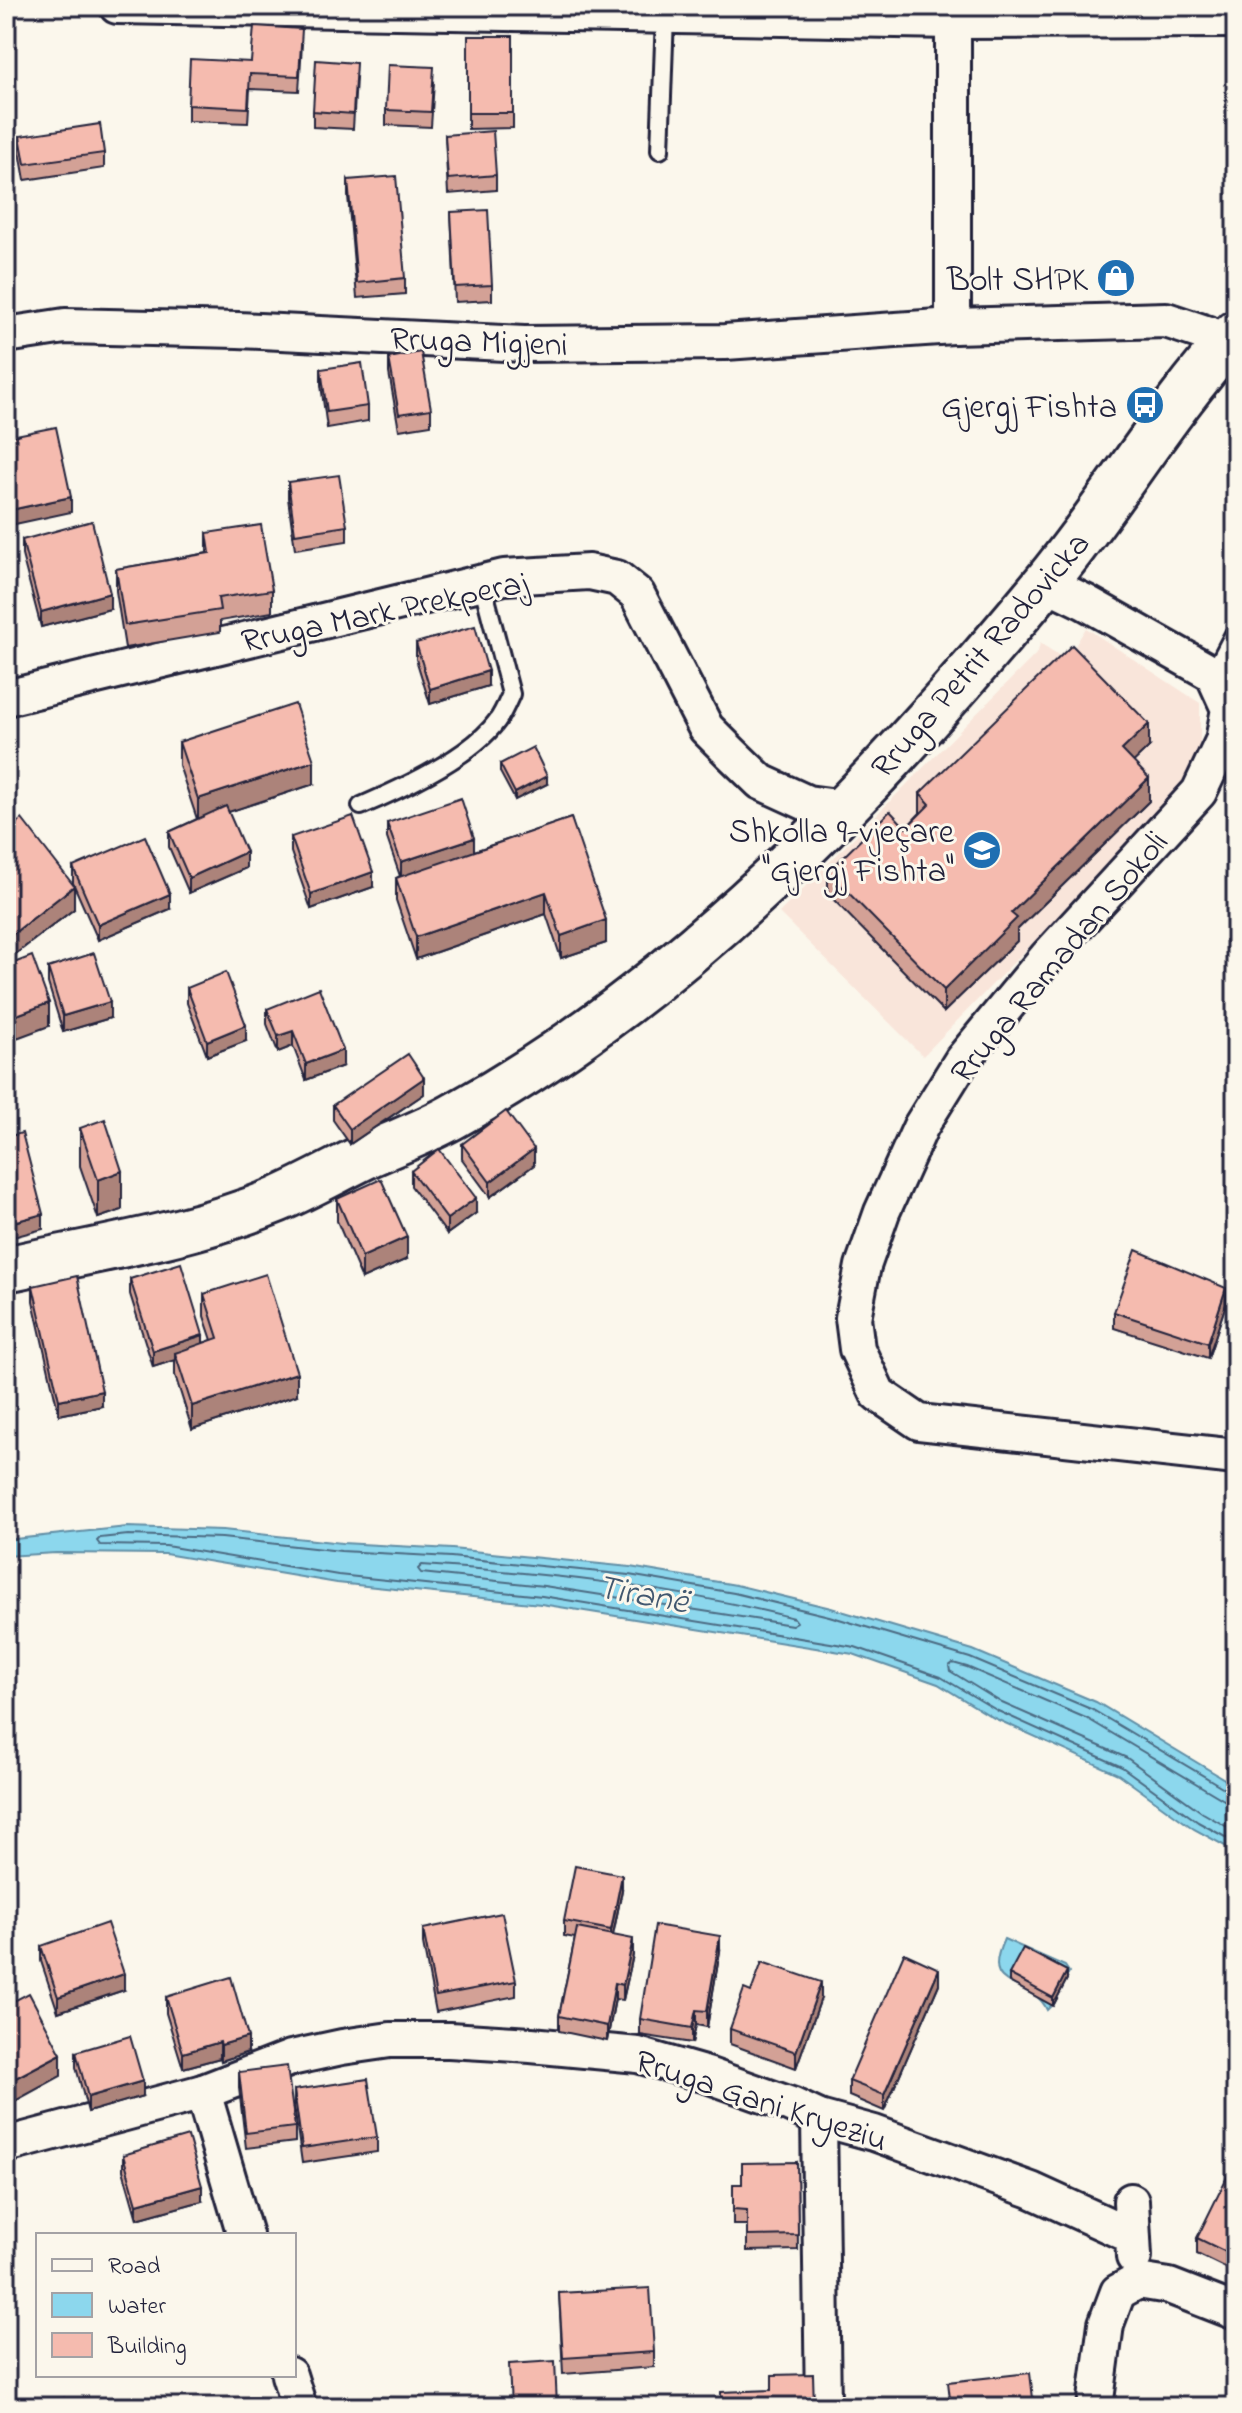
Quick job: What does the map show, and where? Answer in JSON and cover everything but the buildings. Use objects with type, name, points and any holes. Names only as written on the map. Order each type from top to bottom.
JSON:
[{"type":"main road","name":"Rruga Petrit Radovicka","points":[[6,1269],[219,1220],[276,1200],[456,1115],[618,1009],[739,908],[845,808],[954,692],[1046,583],[1232,337]]},
{"type":"street","points":[[117,6],[953,21],[1236,20]]},
{"type":"street","points":[[953,21],[953,326]]},
{"type":"street","name":"Rruga Migjeni","points":[[6,335],[65,326],[238,330],[524,344],[725,342],[953,326],[1166,320],[1232,337]]},
{"type":"street","name":"Rruga Mark Prekperaj","points":[[6,698],[504,577],[589,572],[617,578],[637,594],[706,728],[761,782],[807,803],[845,808]]},
{"type":"street","points":[[1046,583],[1213,674]]},
{"type":"street","name":"Rruga Ramadan Sokoli","points":[[1213,674],[1229,709],[1223,741],[1226,758],[1199,792],[1047,957],[962,1060],[921,1126],[882,1212],[863,1266],[853,1318],[857,1349],[878,1394],[919,1422],[1236,1457]]},
{"type":"street","name":"Rruga Gani Kryeziu","points":[[6,2145],[203,2092],[291,2058],[390,2040],[449,2040],[638,2055],[707,2075],[819,2118],[874,2133],[1031,2190],[1132,2236]]},
{"type":"street","points":[[203,2092],[244,2233]]},
{"type":"street","points":[[819,2118],[823,2407]]},
{"type":"street","points":[[1131,2201],[1138,2281]]},
{"type":"street","points":[[1095,2407],[1106,2324],[1118,2292],[1138,2281],[1169,2286],[1236,2312]]},
{"type":"street","points":[[290,2377],[299,2407]]},
{"type":"lane","points":[[660,150],[665,16]]},
{"type":"lane","points":[[361,806],[405,787],[475,744],[497,722],[511,694],[482,583]]},
{"type":"lane","points":[[1213,674],[1236,630]]},
{"type":"shaded area","name":"Shkolla 9-vjeçare \"Gjergj Fishta\"","points":[[1086,628],[1200,703],[1200,751],[1185,786],[923,1056],[779,913],[1038,652],[1040,643],[1066,660]]},
{"type":"water","name":"Tiranë","points":[[127,1527],[223,1530],[630,1567],[736,1585],[831,1608],[973,1650],[1096,1702],[1236,1786],[1236,1852],[1194,1829],[1118,1774],[994,1718],[938,1684],[853,1654],[541,1604],[337,1583],[165,1554],[6,1556],[6,1540]]},
{"type":"water","points":[[1004,1939],[1065,1966],[1069,1972],[1047,2010],[1030,1992],[1002,1977],[998,1957]]},
{"type":"place","name":"Bolt SHPK","points":[[1116,278]]},
{"type":"place","name":"Gjergj Fishta","points":[[1145,405]]},
{"type":"place","name":"Shkolla 9-vjeçare \"Gjergj Fishta\"","points":[[982,850]]}]
